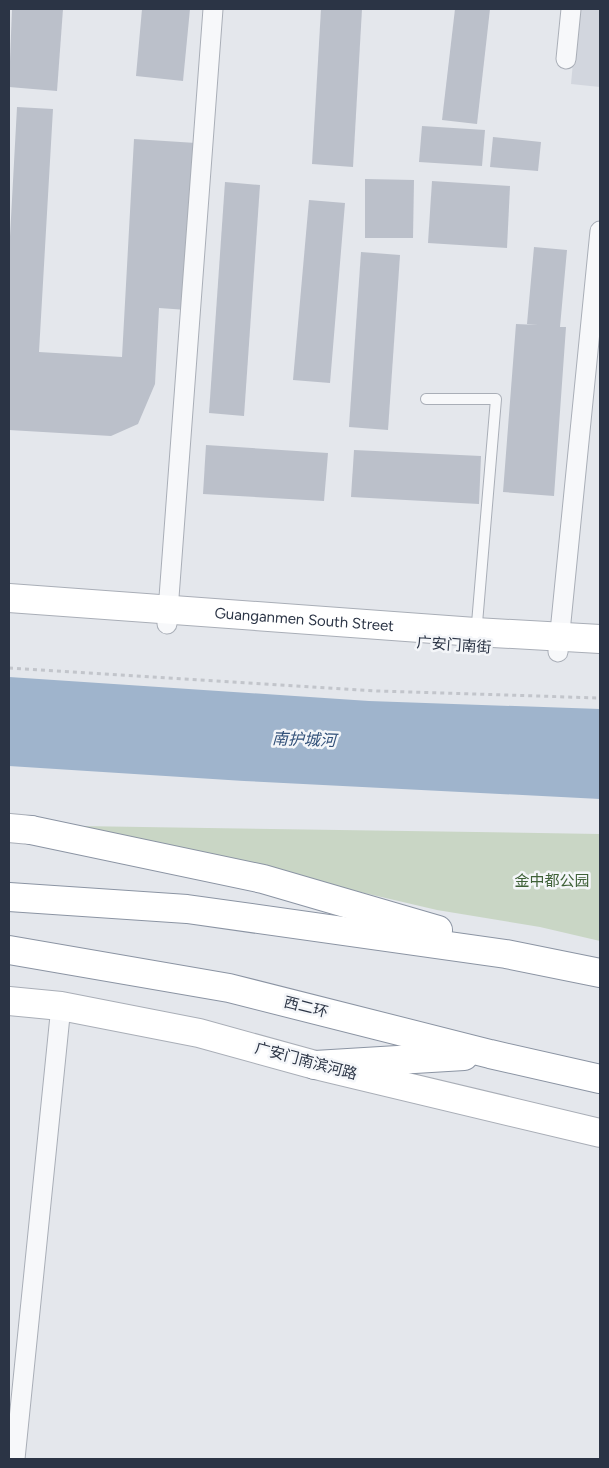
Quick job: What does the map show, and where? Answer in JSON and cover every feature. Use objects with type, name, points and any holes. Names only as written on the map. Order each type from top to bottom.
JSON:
[{"type":"main road","points":[[9,598],[168,616]]},
{"type":"main road","name":"广安门南街","points":[[9,614],[168,616],[558,645],[600,654]]},
{"type":"main road","points":[[558,645],[600,639]]},
{"type":"main road","points":[[20,829],[263,879],[426,926],[506,954]]},
{"type":"main road","points":[[9,897],[187,909],[506,954],[600,972]]},
{"type":"main road","name":"西二环","points":[[9,950],[229,988],[490,1054],[600,1079]]},
{"type":"main road","name":"广安门南滨河路","points":[[9,1001],[61,1006],[199,1033],[315,1065],[600,1133]]},
{"type":"main road","points":[[315,1065],[490,1054]]},
{"type":"street","points":[[168,616],[213,9]]},
{"type":"street","points":[[566,59],[571,9]]},
{"type":"street","points":[[558,645],[600,231]]},
{"type":"street","points":[[15,1459],[61,1006]]},
{"type":"lane","points":[[426,399],[496,399],[475,639]]},
{"type":"path","points":[[9,668],[377,691],[600,698]]},
{"type":"shaded area","points":[[578,9],[600,9],[600,87],[571,84]]},
{"type":"green space","name":"金中都公园","points":[[78,826],[600,834],[600,941],[540,927],[437,910]]},
{"type":"water","name":"南护城河","points":[[9,677],[369,701],[600,709],[600,799],[244,781],[9,766]]},
{"type":"building","points":[[12,9],[63,9],[57,91],[9,87]]},
{"type":"building","points":[[142,9],[190,9],[183,81],[136,76]]},
{"type":"building","points":[[321,9],[362,9],[353,167],[312,164]]},
{"type":"building","points":[[455,9],[490,9],[477,124],[442,120]]},
{"type":"building","points":[[17,107],[53,109],[39,352],[122,357],[134,139],[196,143],[187,310],[159,308],[155,384],[138,424],[111,436],[9,430],[9,255]]},
{"type":"building","points":[[422,126],[485,130],[482,166],[419,162]]},
{"type":"building","points":[[493,137],[541,142],[538,171],[490,167]]},
{"type":"building","points":[[365,179],[414,180],[413,238],[365,238]]},
{"type":"building","points":[[432,181],[510,186],[507,248],[428,243]]},
{"type":"building","points":[[225,182],[260,185],[244,416],[209,413]]},
{"type":"building","points":[[309,200],[345,203],[330,383],[293,380]]},
{"type":"building","points":[[534,247],[567,250],[560,327],[566,327],[554,496],[503,492],[516,324],[538,325],[527,324]]},
{"type":"building","points":[[361,252],[400,255],[388,430],[349,427]]},
{"type":"building","points":[[206,445],[328,453],[324,501],[203,494]]},
{"type":"building","points":[[354,450],[481,456],[479,504],[351,497]]}]
